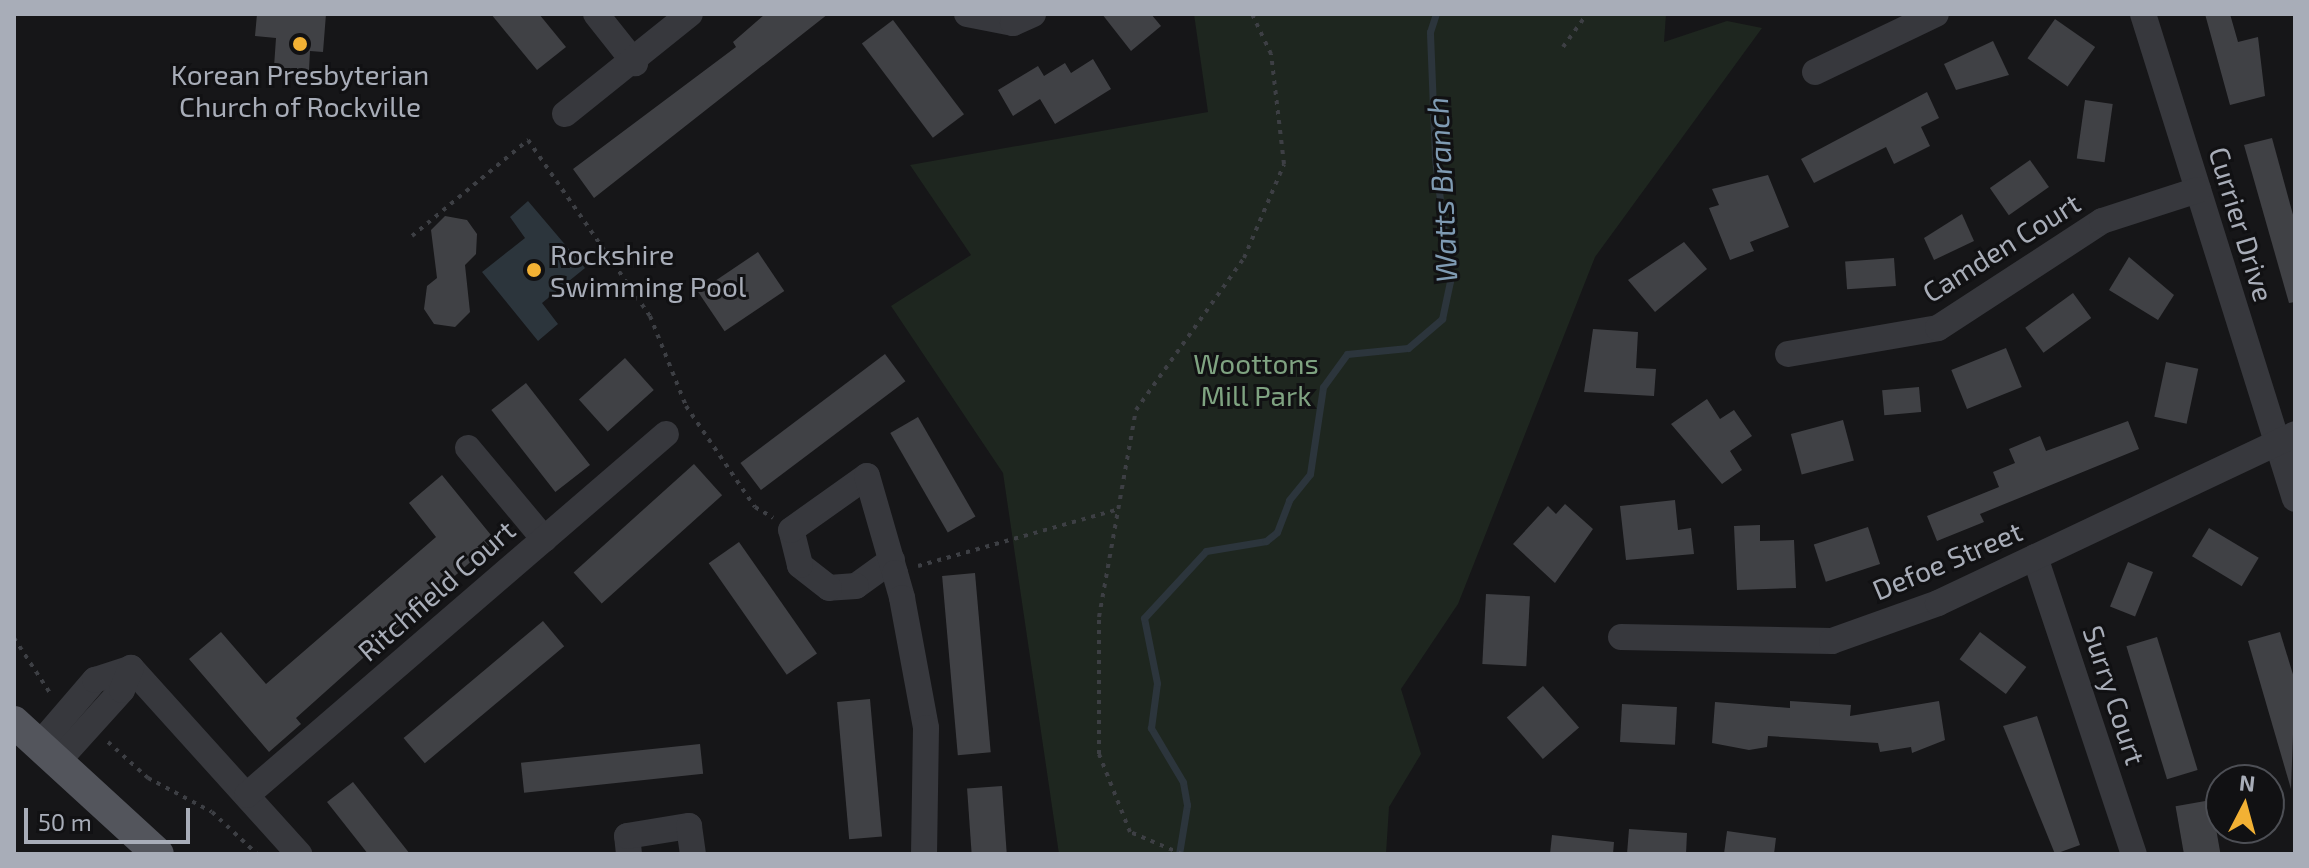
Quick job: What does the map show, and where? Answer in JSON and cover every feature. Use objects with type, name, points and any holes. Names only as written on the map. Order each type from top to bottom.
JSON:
[{"type":"main road","points":[[14,722],[158,854]]},
{"type":"street","points":[[596,14],[635,63]]},
{"type":"street","points":[[565,114],[635,63],[690,14]]},
{"type":"street","points":[[967,14],[1013,23],[1033,14]]},
{"type":"street","points":[[1815,72],[1936,14]]},
{"type":"street","name":"Currier Drive","points":[[2143,14],[2198,190],[2286,439],[2295,499]]},
{"type":"street","name":"Camden Court","points":[[1788,354],[1938,328],[2102,221],[2198,190]]},
{"type":"street","name":"Ritchfield Court","points":[[247,795],[666,434]]},
{"type":"street","name":"Defoe Street","points":[[1621,637],[1832,641],[2035,557],[2286,439]]},
{"type":"street","points":[[468,448],[544,539]]},
{"type":"street","points":[[893,567],[856,586],[829,588],[800,565],[791,530],[867,476],[893,567],[926,728],[924,854]]},
{"type":"street","name":"Surry Court","points":[[2035,557],[2134,854]]},
{"type":"street","points":[[48,753],[131,668],[299,854]]},
{"type":"street","points":[[629,854],[627,836],[689,826],[693,854]]},
{"type":"path","points":[[1182,854],[1130,832],[1099,754],[1099,617],[1136,410],[1244,258],[1284,164],[1271,54],[1252,14]]},
{"type":"path","points":[[1563,47],[1587,14]]},
{"type":"path","points":[[412,236],[528,140],[650,316],[686,406],[755,507],[791,530]]},
{"type":"path","points":[[893,567],[1116,510]]},
{"type":"path","points":[[14,638],[38,682],[79,719],[148,778],[212,812],[257,854]]},
{"type":"green space","name":"Woottons Mill Park","points":[[1194,14],[1666,14],[1664,42],[1727,21],[1762,28],[1595,257],[1458,604],[1401,689],[1421,754],[1389,807],[1386,854],[1059,854],[1003,473],[891,306],[971,255],[910,165],[1208,112]]},
{"type":"shaded area","name":"Rockshire Swimming Pool","points":[[528,201],[585,268],[542,303],[558,324],[538,341],[482,272],[525,238],[510,217]]},
{"type":"building","name":"Korean Presbyterian Church of Rockville","points":[[257,14],[326,14],[323,52],[310,51],[309,70],[274,67],[276,38],[255,36]]},
{"type":"building","points":[[491,14],[539,14],[566,47],[537,70]]},
{"type":"building","points":[[765,14],[828,14],[594,198],[573,169],[736,47],[733,42]]},
{"type":"building","points":[[1102,14],[1151,14],[1161,26],[1131,51]]},
{"type":"building","points":[[2205,14],[2230,14],[2238,42],[2258,37],[2265,96],[2230,105]]},
{"type":"building","points":[[2055,19],[2095,47],[2068,86],[2027,58]]},
{"type":"building","points":[[893,20],[964,114],[933,138],[862,43]]},
{"type":"building","points":[[1993,41],[2009,75],[1956,90],[1944,64]]},
{"type":"building","points":[[1093,59],[1111,89],[1055,124],[1040,99],[1013,116],[998,90],[1038,66],[1044,76],[1065,63],[1071,73]]},
{"type":"building","points":[[1927,92],[1939,118],[1921,127],[1930,146],[1894,164],[1886,147],[1814,183],[1801,159]]},
{"type":"building","points":[[2085,100],[2113,104],[2105,162],[2077,158]]},
{"type":"building","points":[[2272,138],[2295,222],[2295,302],[2289,303],[2244,145]]},
{"type":"building","points":[[2030,160],[2049,187],[2009,215],[1990,188]]},
{"type":"building","points":[[1768,175],[1789,227],[1750,242],[1754,251],[1730,260],[1709,208],[1719,205],[1712,189]]},
{"type":"building","points":[[1962,214],[1974,241],[1934,260],[1924,238]]},
{"type":"building","points":[[445,216],[467,220],[477,234],[476,254],[465,265],[470,312],[455,327],[434,324],[424,309],[427,286],[437,278],[431,230]]},
{"type":"building","points":[[1684,242],[1707,269],[1655,312],[1628,280]]},
{"type":"building","points":[[758,252],[784,291],[725,331],[698,292]]},
{"type":"building","points":[[2129,257],[2174,295],[2158,320],[2109,290]]},
{"type":"building","points":[[1894,258],[1896,286],[1847,289],[1845,261]]},
{"type":"building","points":[[2073,293],[2091,318],[2043,353],[2025,328]]},
{"type":"building","points":[[1593,329],[1638,332],[1636,368],[1656,369],[1654,396],[1584,392]]},
{"type":"building","points":[[2006,348],[2022,387],[1967,409],[1951,370]]},
{"type":"building","points":[[885,354],[905,381],[761,490],[740,463]]},
{"type":"building","points":[[625,358],[654,390],[608,431],[579,399]]},
{"type":"building","points":[[2166,362],[2198,369],[2187,424],[2154,417]]},
{"type":"building","points":[[526,383],[590,465],[555,492],[491,410]]},
{"type":"building","points":[[1919,387],[1921,412],[1884,415],[1882,390]]},
{"type":"building","points":[[1707,399],[1720,419],[1734,410],[1752,436],[1730,451],[1742,470],[1722,484],[1671,424]]},
{"type":"building","points":[[918,417],[976,517],[948,533],[890,433]]},
{"type":"building","points":[[1843,420],[1854,461],[1802,475],[1791,434]]},
{"type":"building","points":[[2128,421],[2139,449],[1980,514],[1984,522],[1937,541],[1927,516],[1999,487],[1993,472],[2015,463],[2009,449],[2040,436],[2046,451]]},
{"type":"building","points":[[694,464],[722,495],[602,604],[574,572]]},
{"type":"building","points":[[442,475],[495,540],[296,718],[301,724],[269,752],[189,659],[221,632],[266,684],[436,537],[409,503]]},
{"type":"building","points":[[1675,500],[1678,530],[1691,528],[1694,554],[1626,560],[1620,506]]},
{"type":"building","points":[[1565,504],[1593,529],[1555,583],[1513,544],[1548,506],[1556,514]]},
{"type":"building","points":[[1760,525],[1760,541],[1794,540],[1796,588],[1737,590],[1734,526]]},
{"type":"building","points":[[1868,527],[1880,564],[1826,582],[1814,545]]},
{"type":"building","points":[[2209,528],[2259,558],[2242,586],[2192,556]]},
{"type":"building","points":[[739,542],[817,653],[787,675],[709,563]]},
{"type":"building","points":[[2128,562],[2153,572],[2135,617],[2110,607]]},
{"type":"building","points":[[975,573],[991,752],[958,755],[942,576]]},
{"type":"building","points":[[1486,594],[1530,596],[1526,666],[1482,664]]},
{"type":"building","points":[[543,621],[564,646],[425,763],[404,738]]},
{"type":"building","points":[[1980,632],[2026,667],[2006,694],[1960,659]]},
{"type":"building","points":[[2280,632],[2295,681],[2291,789],[2285,764],[2248,641]]},
{"type":"building","points":[[2157,637],[2198,770],[2167,779],[2126,646]]},
{"type":"building","points":[[1543,686],[1579,728],[1543,759],[1507,717]]},
{"type":"building","points":[[870,699],[882,836],[849,839],[837,702]]},
{"type":"building","points":[[1790,701],[1851,705],[1850,716],[1939,701],[1945,740],[1912,753],[1911,747],[1880,752],[1878,743],[1768,736],[1767,747],[1749,750],[1712,743],[1715,702],[1790,708]]},
{"type":"building","points":[[1622,704],[1677,707],[1675,745],[1620,742]]},
{"type":"building","points":[[2037,716],[2080,845],[2055,854],[2003,726]]},
{"type":"building","points":[[700,744],[703,774],[524,793],[521,763]]},
{"type":"building","points":[[353,782],[410,854],[368,854],[327,802]]},
{"type":"building","points":[[1002,786],[1007,854],[972,854],[967,788]]},
{"type":"building","points":[[2205,801],[2205,844],[2219,844],[2221,854],[2184,854],[2176,806]]},
{"type":"building","points":[[1629,829],[1687,833],[1686,854],[1627,854]]},
{"type":"building","points":[[1727,831],[1776,838],[1774,854],[1724,854]]},
{"type":"building","points":[[1552,835],[1614,842],[1613,854],[1550,854]]},
{"type":"waterway","name":"Watts Branch","points":[[1179,854],[1187,805],[1183,782],[1151,728],[1157,683],[1144,618],[1206,551],[1266,541],[1277,532],[1289,500],[1310,474],[1323,387],[1347,354],[1408,348],[1442,319],[1450,281],[1435,158],[1430,32],[1436,14]]},
{"type":"place","name":"Korean Presbyterian Church of Rockville","points":[[300,44]]},
{"type":"place","name":"Rockshire Swimming Pool","points":[[534,270]]}]
